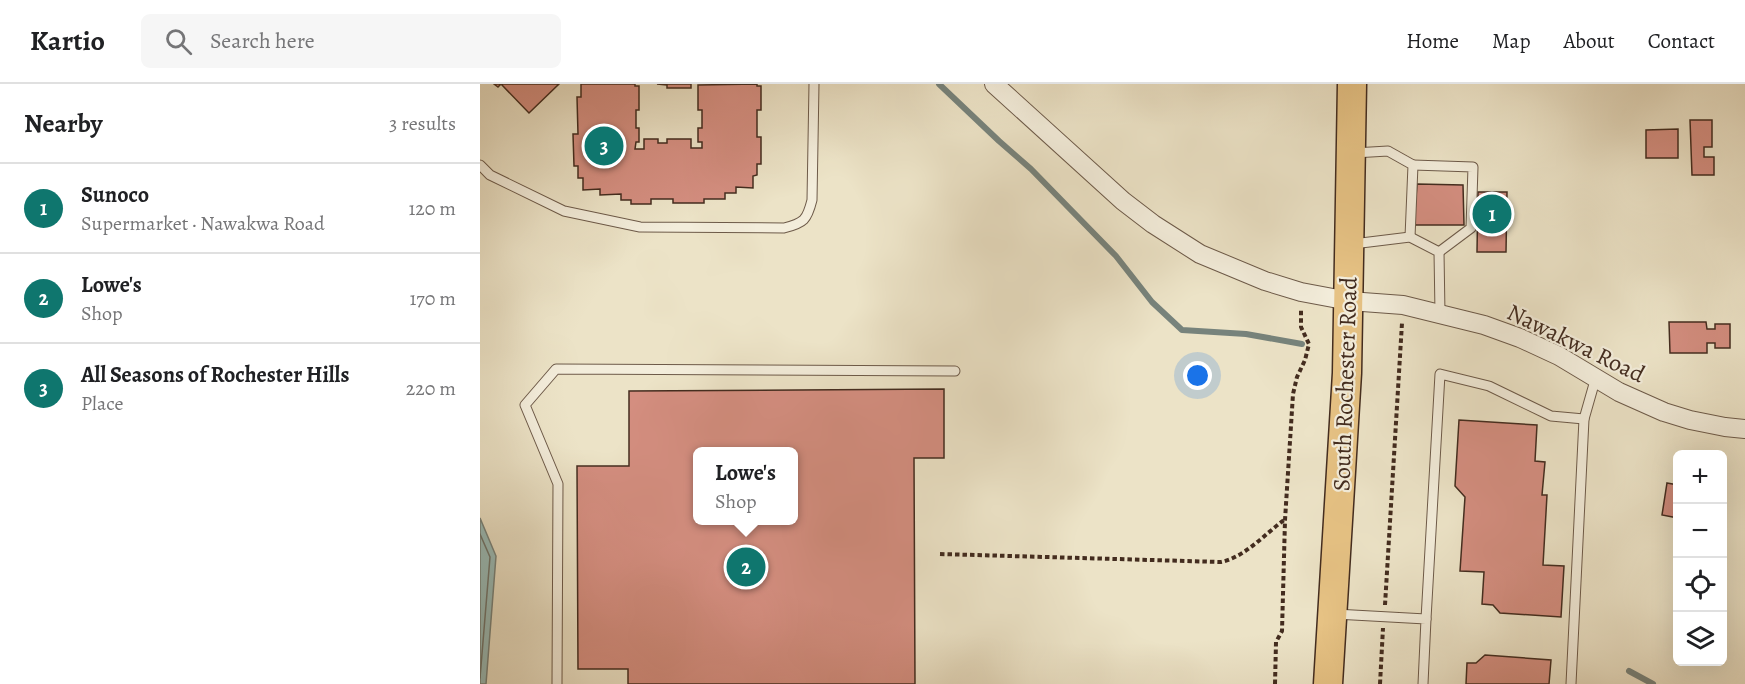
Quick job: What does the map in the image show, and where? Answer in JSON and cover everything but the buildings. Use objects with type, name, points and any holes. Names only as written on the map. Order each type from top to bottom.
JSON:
[{"type":"main road","name":"South Rochester Road","points":[[1328,684],[1349,301],[1352,84]]},
{"type":"street","name":"Nawakwa Road","points":[[994,84],[1123,201],[1177,241],[1200,254],[1265,281],[1301,292],[1349,301],[1403,305],[1484,325],[1559,356],[1619,392],[1664,412],[1690,420],[1745,429]]},
{"type":"lane","points":[[480,165],[490,175],[564,211],[640,228],[784,228],[800,224],[808,214],[812,200],[814,84]]},
{"type":"lane","points":[[1352,153],[1388,151],[1413,165],[1473,166],[1472,228],[1439,252]]},
{"type":"lane","points":[[1410,237],[1413,165]]},
{"type":"lane","points":[[1350,244],[1410,237],[1439,252]]},
{"type":"lane","points":[[1439,252],[1440,313]]},
{"type":"lane","points":[[557,684],[558,484],[525,405],[556,369],[955,371]]},
{"type":"lane","points":[[1424,684],[1440,374],[1489,386],[1551,416],[1584,419]]},
{"type":"lane","points":[[1571,684],[1584,419],[1596,377]]},
{"type":"lane","points":[[1332,614],[1426,619]]},
{"type":"path","points":[[1275,684],[1276,642],[1282,631],[1285,520],[1293,394],[1309,344],[1301,327],[1301,315]]},
{"type":"path","points":[[1380,684],[1403,339],[1402,319]]},
{"type":"path","points":[[940,554],[1221,562],[1241,555],[1285,520]]},
{"type":"water","points":[[480,518],[496,556],[486,684],[480,684]]},
{"type":"waterway","points":[[939,84],[1031,169],[1116,256],[1152,302],[1182,330],[1246,334],[1302,344]]},
{"type":"waterway","points":[[1629,671],[1653,684]]},
{"type":"place","name":"All Seasons of Rochester Hills","points":[[604,146]]},
{"type":"place","name":"Sunoco","points":[[1492,214]]},
{"type":"place","name":"Lowe's","points":[[746,567]]}]
